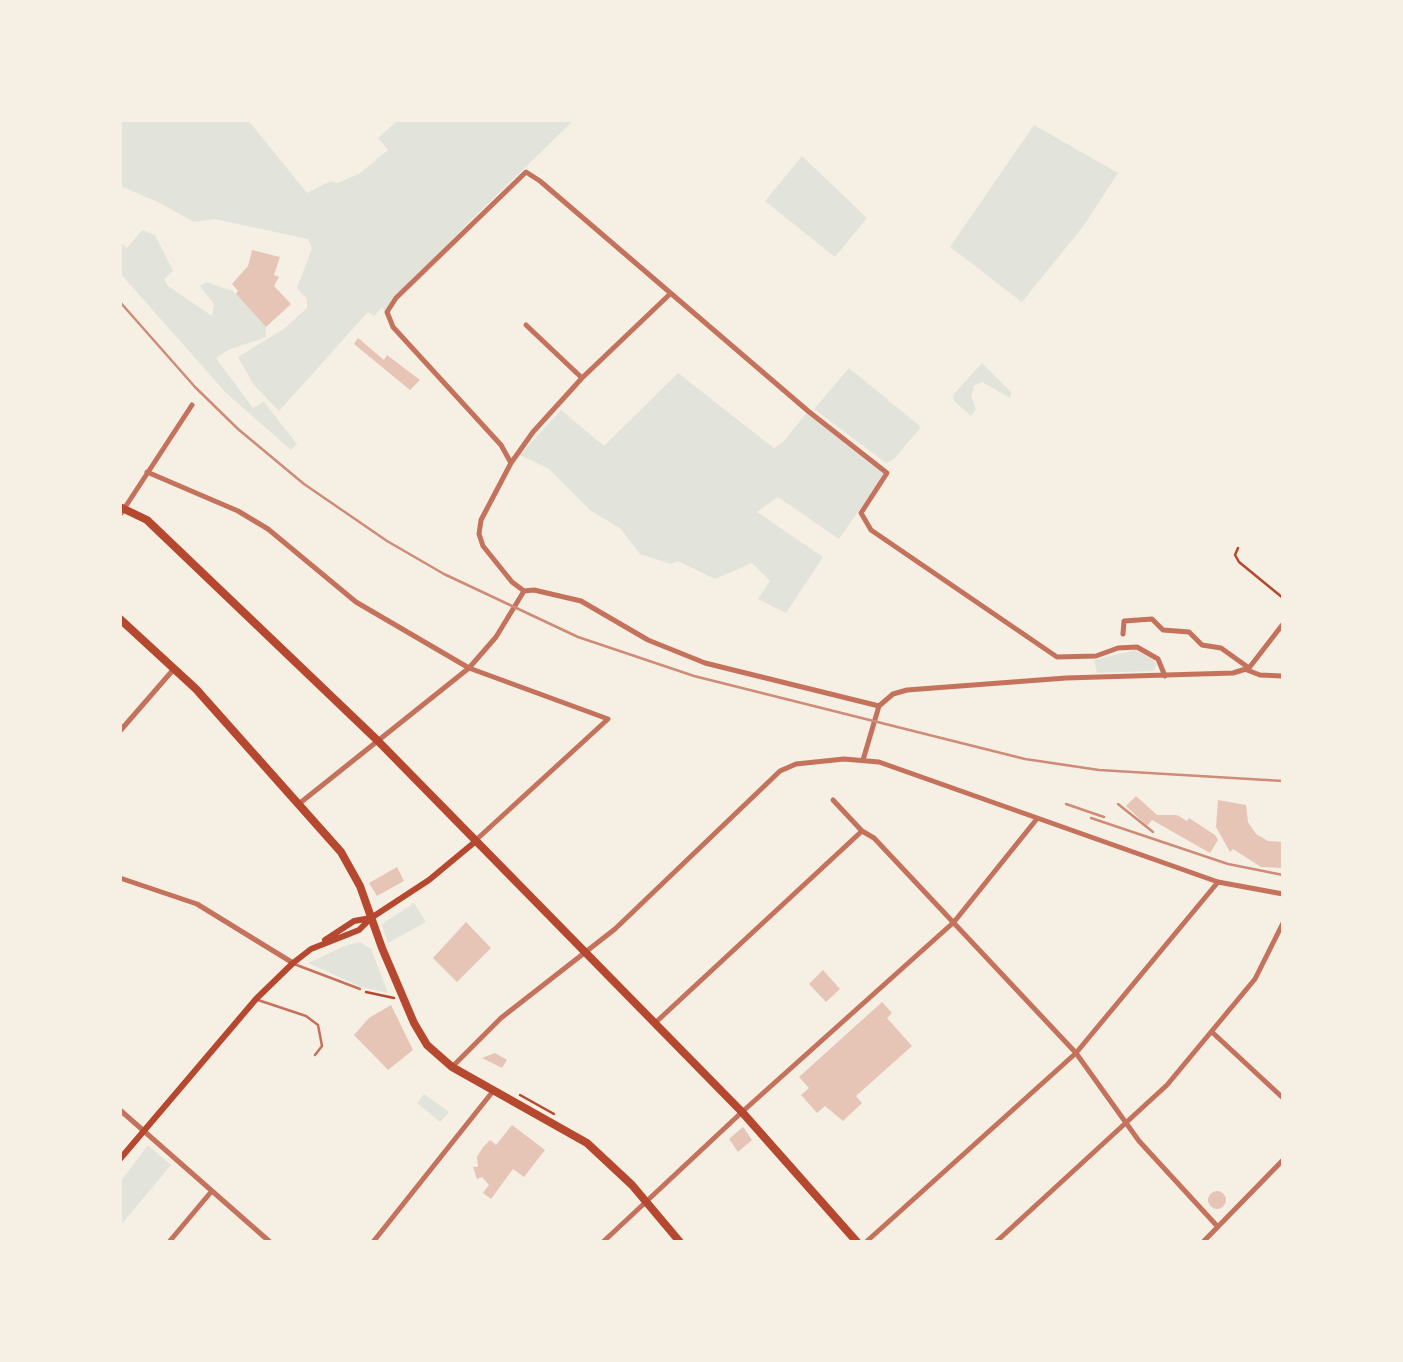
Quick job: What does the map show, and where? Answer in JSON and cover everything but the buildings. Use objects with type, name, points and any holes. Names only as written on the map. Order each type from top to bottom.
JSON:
[{"type":"main road","points":[[122,510],[146,520],[378,740],[742,1112],[857,1242]]},
{"type":"main road","points":[[120,618],[175,668],[300,803],[350,864],[414,1023],[427,1044],[452,1066],[587,1143],[647,1201],[680,1242]]},
{"type":"main road","points":[[120,1159],[256,1000],[293,964],[312,949],[358,930],[417,889],[476,840]]},
{"type":"street","points":[[511,463],[501,445],[392,327],[388,312],[396,298],[526,172],[887,473],[860,513],[871,530],[1057,658],[1096,656],[1118,648],[1137,647],[1158,659],[1165,676]]},
{"type":"street","points":[[670,294],[582,378],[533,432],[484,514],[480,534],[484,546],[503,572],[524,591],[580,601],[648,640],[704,663],[879,706]]},
{"type":"street","points":[[526,326],[582,378]]},
{"type":"street","points":[[122,510],[192,405]]},
{"type":"street","points":[[147,472],[268,528],[356,602],[470,668],[608,718],[476,840]]},
{"type":"street","points":[[300,803],[470,668],[496,637],[524,591]]},
{"type":"street","points":[[1123,634],[1124,622],[1152,619],[1163,630],[1188,632],[1202,645],[1222,648],[1260,675],[1283,676]]},
{"type":"street","points":[[864,760],[879,706],[893,694],[1066,678],[1248,669],[1283,624]]},
{"type":"street","points":[[120,731],[175,668]]},
{"type":"street","points":[[452,1066],[501,1018],[587,954],[780,771],[796,764],[864,760],[894,767],[1218,882],[1283,894]]},
{"type":"street","points":[[833,800],[862,831],[874,838],[1076,1053],[1139,1141],[1218,1227]]},
{"type":"street","points":[[603,1242],[954,922],[1036,820]]},
{"type":"street","points":[[655,1023],[862,831]]},
{"type":"street","points":[[120,878],[196,904],[293,964]]},
{"type":"street","points":[[866,1242],[1076,1053],[1218,882]]},
{"type":"street","points":[[996,1242],[1128,1123],[1213,1033],[1255,979],[1283,923]]},
{"type":"street","points":[[1213,1033],[1283,1098]]},
{"type":"street","points":[[373,1242],[494,1090]]},
{"type":"street","points":[[120,1110],[270,1242]]},
{"type":"street","points":[[1203,1242],[1283,1160]]},
{"type":"street","points":[[169,1242],[211,1192]]},
{"type":"street","points":[[256,1242],[262,1236]]},
{"type":"lane","points":[[293,964],[360,989]]},
{"type":"lane","points":[[256,1000],[306,1016],[318,1025],[322,1046],[315,1055]]},
{"type":"path","points":[[1238,548],[1235,554],[1239,562],[1283,598]]},
{"type":"path","points":[[360,989],[394,998]]},
{"type":"shaded area","points":[[120,120],[248,120],[307,193],[331,181],[337,183],[359,174],[388,150],[378,138],[398,120],[574,120],[468,223],[386,312],[382,307],[374,316],[368,312],[279,411],[254,385],[238,357],[285,328],[307,308],[307,299],[297,288],[312,248],[308,239],[214,219],[194,222],[120,186]]},
{"type":"shaded area","points":[[1034,125],[1118,173],[1085,224],[1022,302],[950,247]]},
{"type":"shaded area","points":[[802,156],[867,218],[835,257],[765,201]]},
{"type":"shaded area","points":[[142,230],[155,235],[173,271],[164,279],[168,286],[212,316],[214,304],[200,286],[206,282],[233,291],[266,327],[266,337],[216,358],[253,408],[264,402],[297,444],[291,450],[226,393],[120,273],[120,242],[127,248]]},
{"type":"shaded area","points":[[982,363],[1011,392],[1010,398],[982,382],[974,386],[971,396],[976,409],[971,416],[954,401],[953,395]]},
{"type":"shaded area","points":[[849,368],[921,427],[886,463],[814,409]]},
{"type":"shaded area","points":[[678,373],[774,448],[807,412],[885,473],[839,539],[778,497],[757,512],[823,557],[786,613],[758,599],[770,581],[752,563],[715,579],[678,561],[671,564],[640,554],[620,528],[591,511],[549,469],[520,455],[561,410],[604,446]]},
{"type":"shaded area","points":[[1135,650],[1157,664],[1153,671],[1097,673],[1094,660]]},
{"type":"shaded area","points":[[414,903],[426,922],[388,943],[382,926]]},
{"type":"shaded area","points":[[360,942],[371,949],[388,993],[361,987],[308,963]]},
{"type":"shaded area","points":[[424,1094],[449,1112],[440,1122],[417,1103]]},
{"type":"shaded area","points":[[148,1145],[171,1165],[120,1226],[120,1182]]},
{"type":"railway","points":[[120,302],[195,387],[304,484],[387,541],[444,574],[578,637],[694,676],[1025,759],[1099,770],[1283,781]]},
{"type":"railway","points":[[1066,804],[1104,817]]},
{"type":"railway","points":[[1118,804],[1153,832]]},
{"type":"railway","points":[[1091,818],[1228,864],[1283,875]]}]
